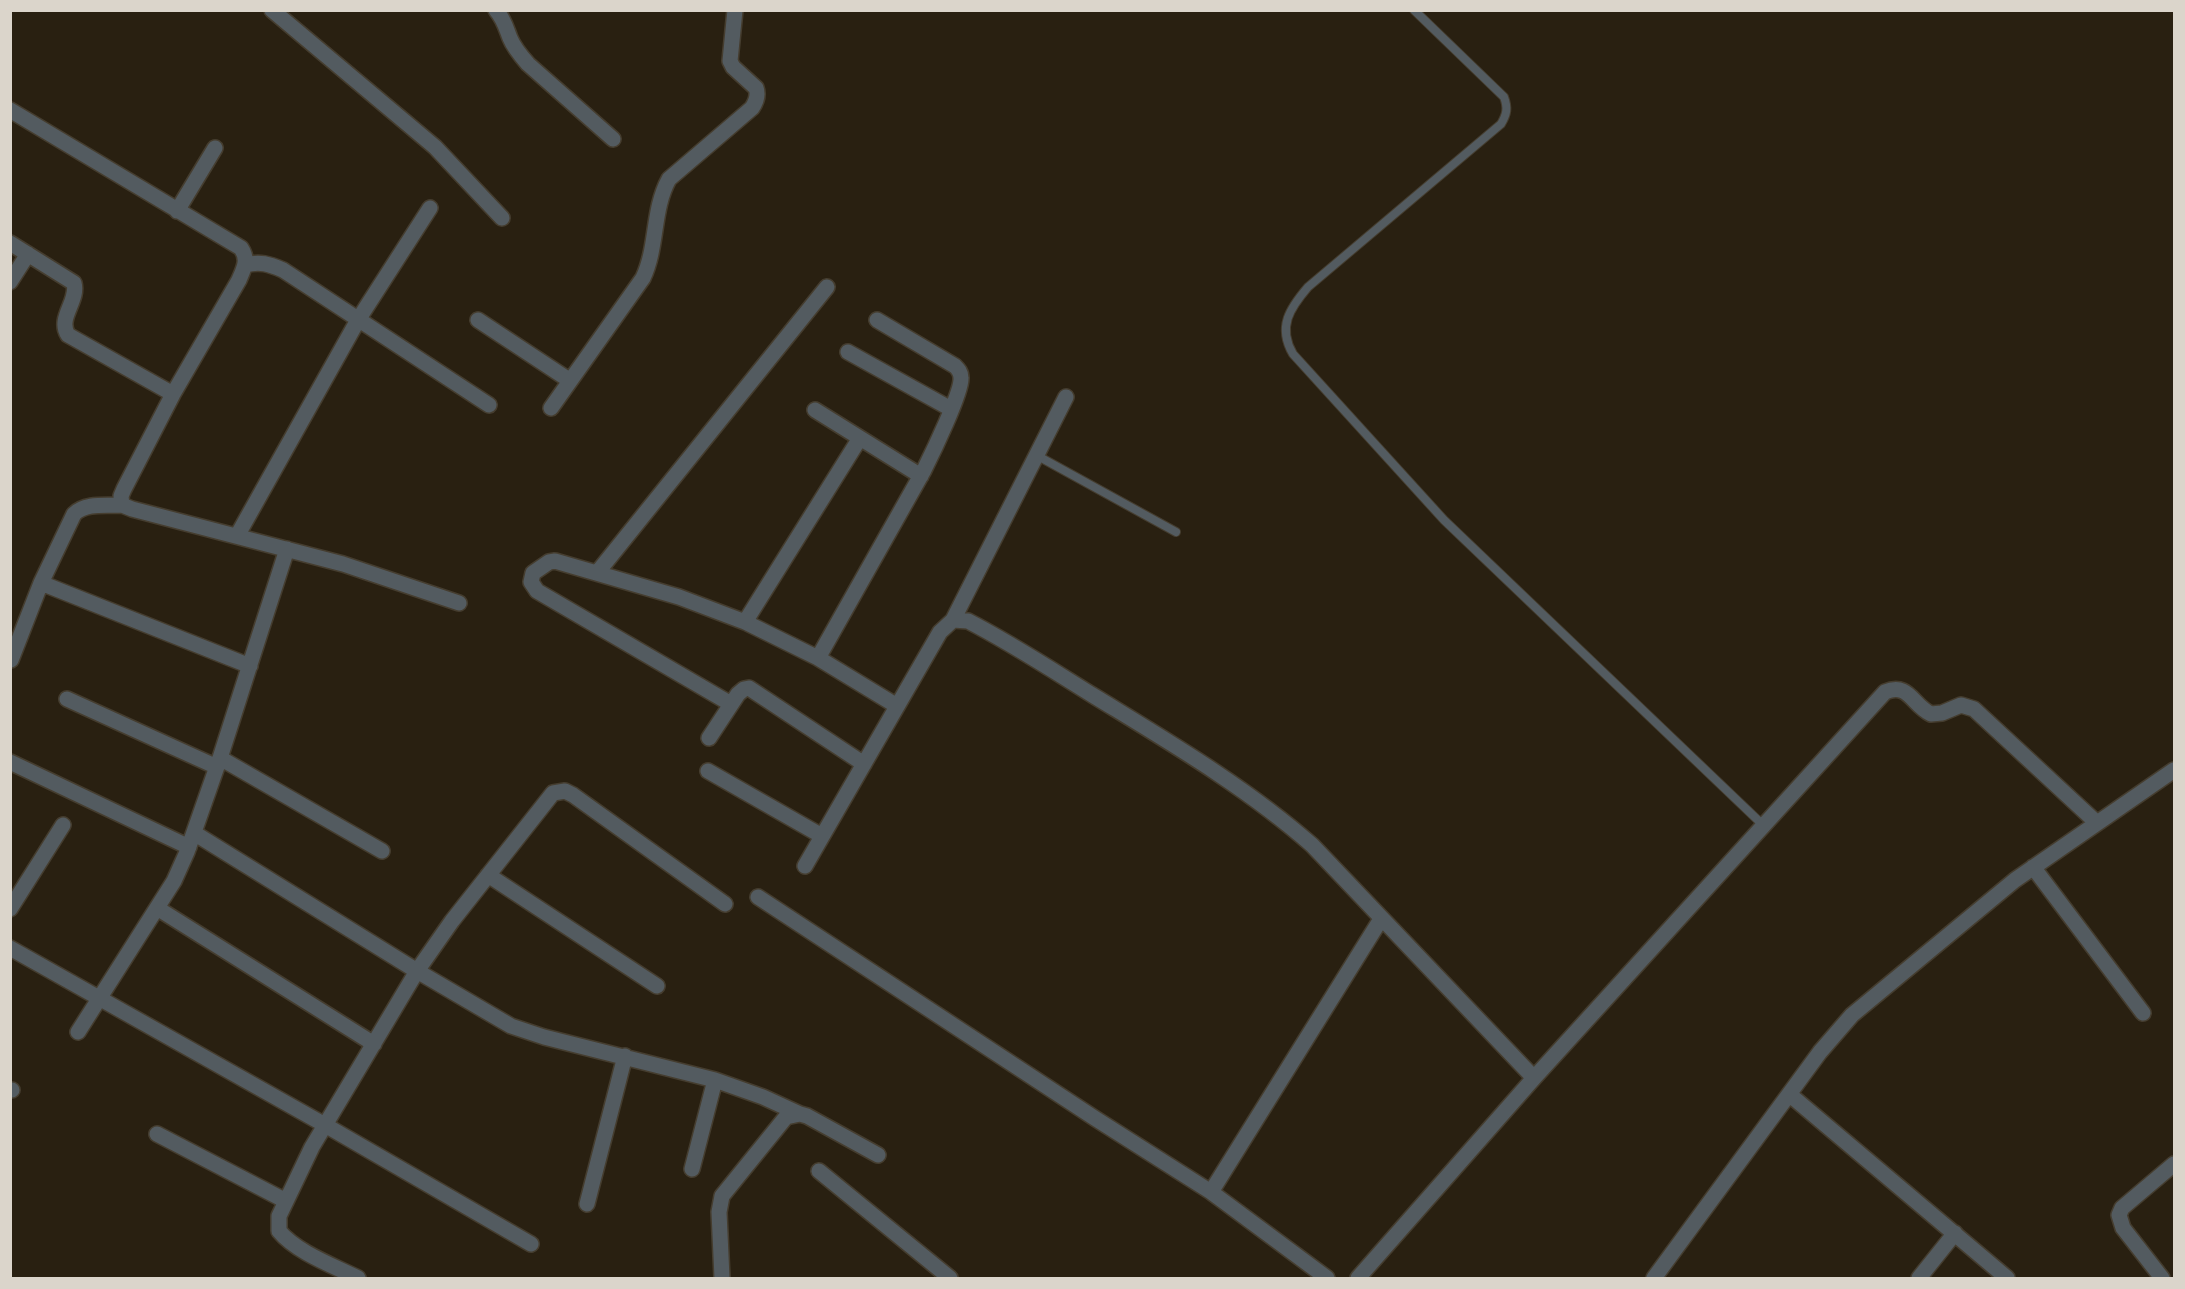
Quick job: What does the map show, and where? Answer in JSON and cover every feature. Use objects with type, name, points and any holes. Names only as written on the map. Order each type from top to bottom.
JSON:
[{"type":"street","points":[[272,10],[435,147],[502,218]]},
{"type":"street","points":[[496,10],[506,25],[510,39],[518,53],[613,139]]},
{"type":"street","points":[[551,408],[643,278],[653,250],[662,192],[669,179],[752,108],[756,102],[756,88],[733,67],[730,61],[735,10]]},
{"type":"street","points":[[10,110],[241,248],[245,255],[245,265],[239,280],[173,394],[124,489],[121,496],[122,505]]},
{"type":"street","points":[[177,211],[215,148]]},
{"type":"street","points":[[237,536],[358,320],[430,208]]},
{"type":"street","points":[[10,243],[74,283],[75,293],[64,325],[68,335],[173,394]]},
{"type":"street","points":[[10,282],[28,254]]},
{"type":"street","points":[[245,265],[258,262],[283,270],[489,405]]},
{"type":"street","points":[[597,573],[827,287]]},
{"type":"street","points":[[478,320],[569,380]]},
{"type":"street","points":[[818,658],[921,476],[961,382],[960,371],[955,366],[877,320]]},
{"type":"street","points":[[848,352],[951,409]]},
{"type":"street","points":[[805,866],[940,632],[953,620],[1066,397]]},
{"type":"street","points":[[815,410],[921,476]]},
{"type":"street","points":[[745,622],[860,438]]},
{"type":"street","points":[[11,660],[41,583],[74,514],[79,509],[89,506],[122,505],[343,564],[459,603]]},
{"type":"street","points":[[78,1032],[174,881],[192,840],[287,549]]},
{"type":"street","points":[[731,704],[537,591],[531,582],[533,573],[549,562],[562,562],[679,597],[745,622],[818,658],[897,706]]},
{"type":"street","points":[[41,583],[250,666]]},
{"type":"street","points":[[953,620],[968,621],[981,627],[1236,785],[1277,814],[1312,845],[1534,1078]]},
{"type":"street","points":[[1358,1278],[1534,1078],[1878,697],[1894,688],[1902,689],[1931,714],[1942,713],[1961,705],[1974,710],[2097,823]]},
{"type":"street","points":[[709,738],[731,704],[744,689],[754,690],[864,764]]},
{"type":"street","points":[[66,699],[219,762],[382,851]]},
{"type":"street","points":[[10,762],[192,840],[511,1026],[544,1037],[715,1080],[747,1091],[800,1114],[878,1155]]},
{"type":"street","points":[[1654,1278],[1820,1052],[1852,1015],[1880,989],[2033,867],[2175,770]]},
{"type":"street","points":[[708,771],[822,836]]},
{"type":"street","points":[[358,1278],[284,1238],[279,1232],[278,1224],[286,1201],[312,1147],[417,971],[545,801],[553,793],[565,791],[725,904]]},
{"type":"street","points":[[10,909],[63,825]]},
{"type":"street","points":[[2033,867],[2143,1013]]},
{"type":"street","points":[[488,875],[657,986]]},
{"type":"street","points":[[758,897],[1086,1113],[1211,1192],[1327,1278]]},
{"type":"street","points":[[157,908],[374,1044]]},
{"type":"street","points":[[1211,1192],[1381,919]]},
{"type":"street","points":[[10,948],[101,997],[531,1244]]},
{"type":"street","points":[[587,1204],[626,1056]]},
{"type":"street","points":[[692,1169],[715,1080]]},
{"type":"street","points":[[1789,1094],[2007,1278]]},
{"type":"street","points":[[722,1278],[719,1212],[722,1196],[779,1123],[786,1117],[800,1114]]},
{"type":"street","points":[[157,1134],[286,1201]]},
{"type":"street","points":[[2162,1278],[2122,1228],[2119,1215],[2122,1208],[2175,1164]]},
{"type":"street","points":[[819,1171],[950,1278]]},
{"type":"street","points":[[1919,1278],[1955,1233]]},
{"type":"lane","points":[[1414,10],[1504,97],[1507,106],[1506,115],[1501,124],[1308,287],[1291,309],[1285,333],[1287,344],[1293,354],[1444,520],[1763,825]]},
{"type":"lane","points":[[1036,455],[1176,532]]}]
